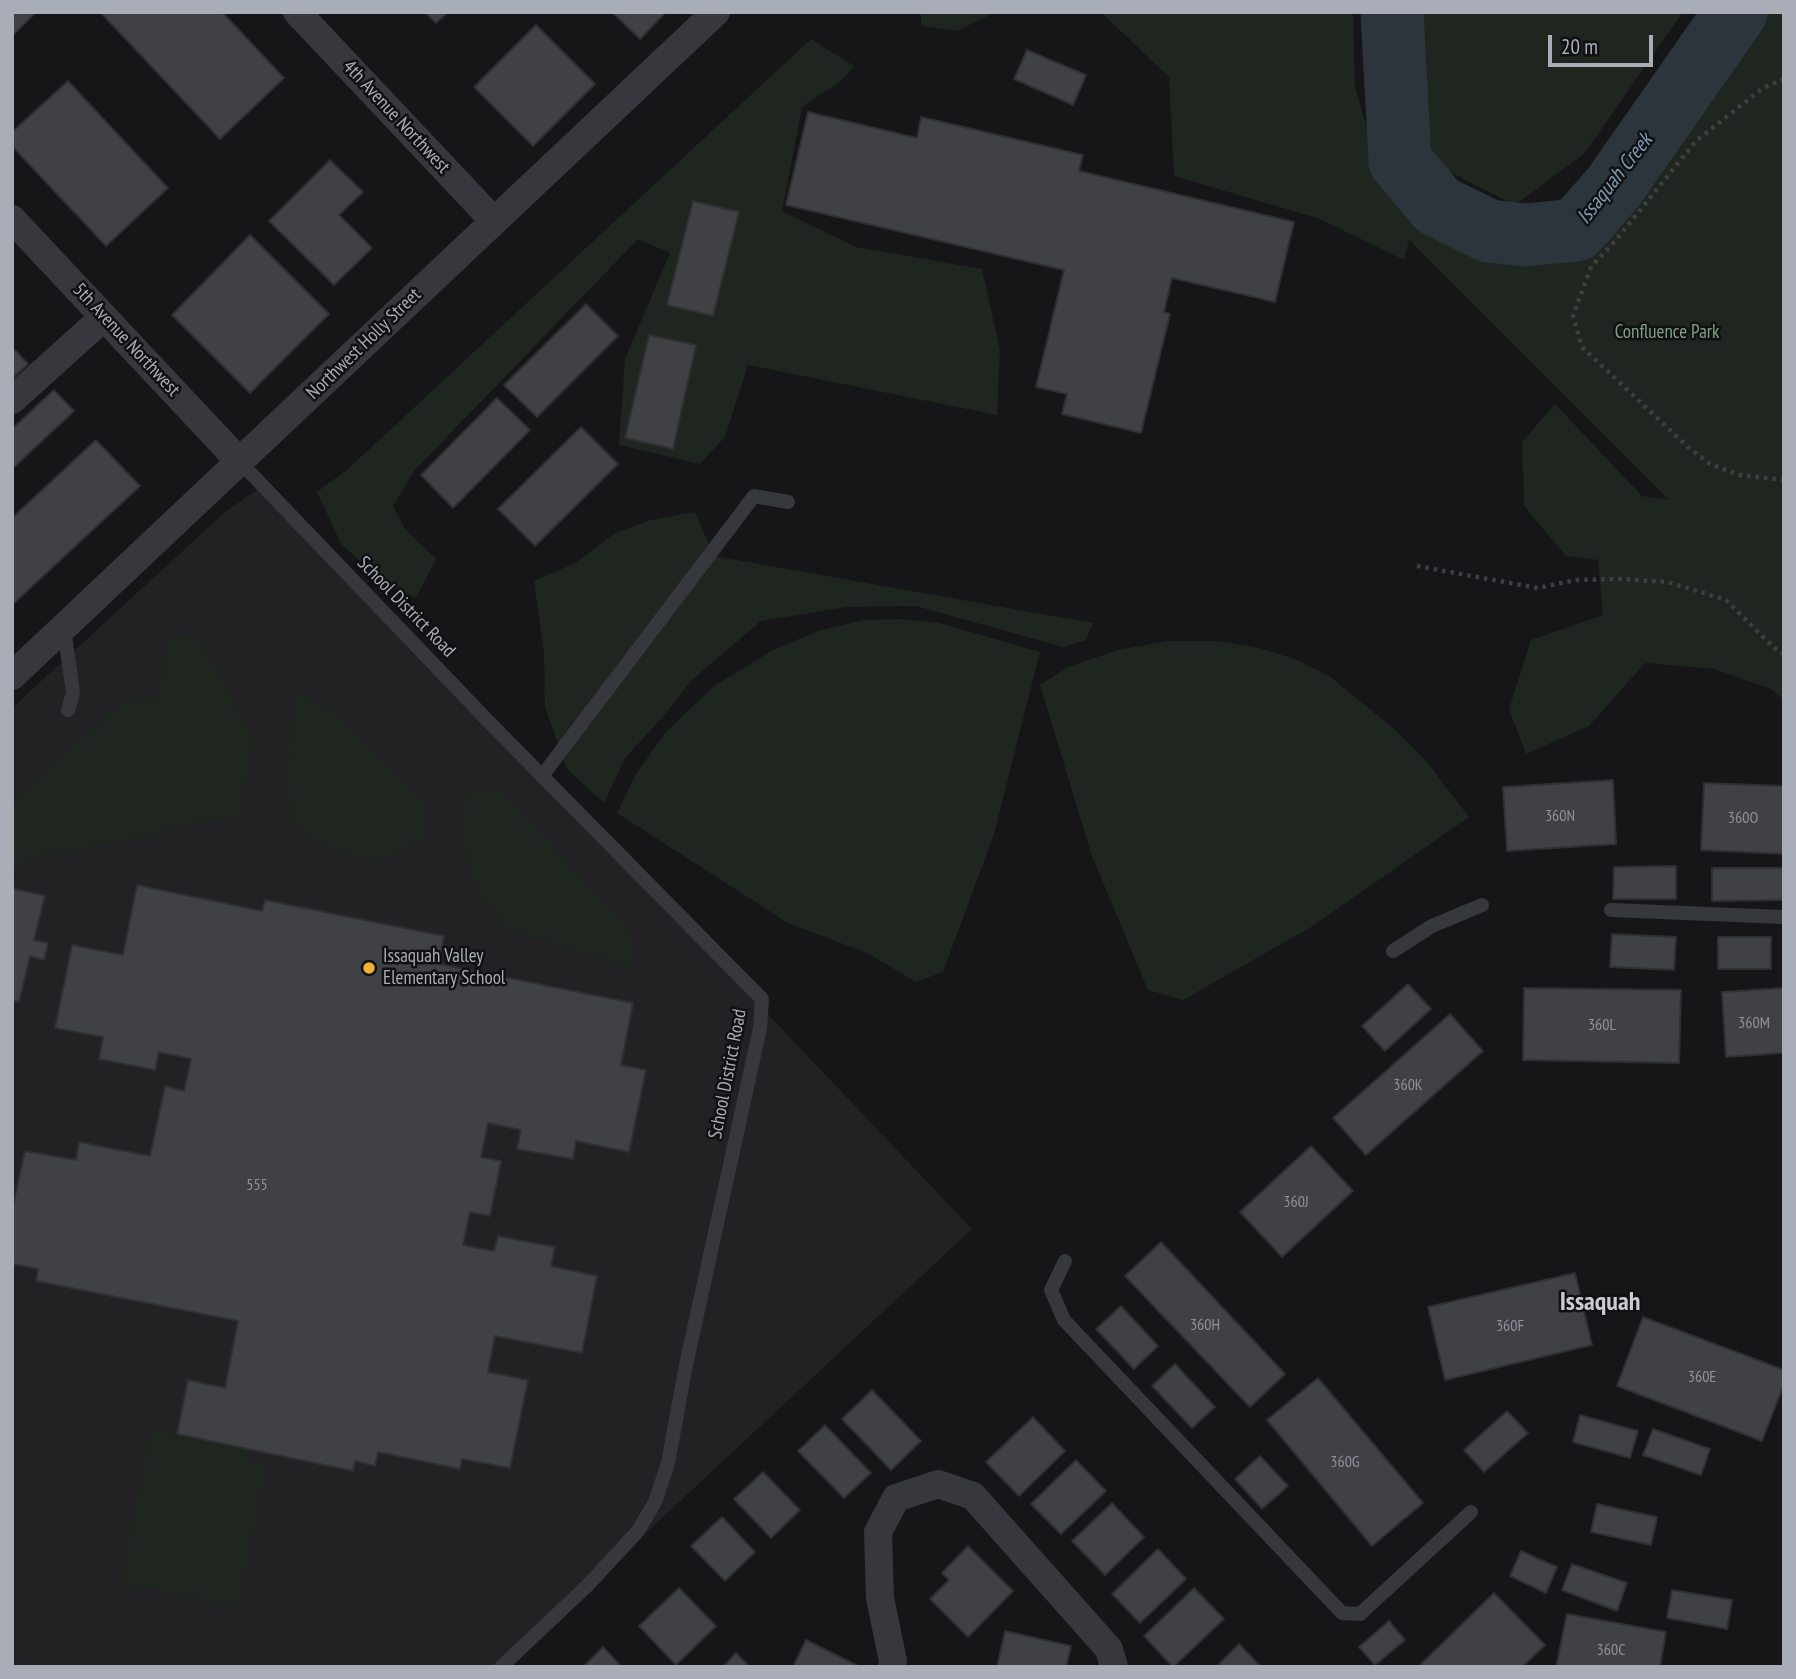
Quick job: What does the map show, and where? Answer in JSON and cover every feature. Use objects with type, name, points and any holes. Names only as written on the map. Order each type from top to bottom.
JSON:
[{"type":"street","name":"4th Avenue Northwest","points":[[297,12],[494,221]]},
{"type":"street","name":"Northwest Holly Street","points":[[12,676],[716,12]]},
{"type":"street","name":"5th Avenue Northwest","points":[[12,219],[240,462]]},
{"type":"street","points":[[12,400],[104,317]]},
{"type":"street","points":[[892,1667],[880,1598],[878,1532],[896,1498],[937,1484],[973,1496],[1109,1648],[1114,1667]]},
{"type":"lane","name":"School District Road","points":[[240,462],[542,776],[762,999],[760,1028],[686,1364],[668,1463],[655,1502],[638,1531],[587,1586],[501,1667]]},
{"type":"lane","points":[[542,776],[754,496],[788,502]]},
{"type":"lane","points":[[64,628],[73,693],[68,710]]},
{"type":"lane","points":[[1393,951],[1432,926],[1482,905]]},
{"type":"lane","points":[[1611,910],[1784,917]]},
{"type":"lane","points":[[1065,1261],[1051,1290],[1064,1320],[1342,1613],[1360,1614],[1471,1512]]},
{"type":"path","points":[[1784,79],[1763,88],[1696,141],[1591,267],[1573,316],[1582,347],[1651,415],[1710,464],[1739,475],[1784,480]]},
{"type":"path","points":[[1418,566],[1538,588],[1576,580],[1668,582],[1727,600],[1774,648],[1784,654]]},
{"type":"shaded area","name":"Issaquah Valley Elementary School","points":[[257,490],[344,570],[414,642],[972,1229],[502,1667],[12,1667],[12,708],[226,511]]},
{"type":"green space","points":[[921,12],[996,12],[957,31],[921,26]]},
{"type":"green space","name":"Confluence Park","points":[[1101,12],[1353,12],[1355,86],[1378,169],[1462,244],[1531,255],[1602,236],[1719,67],[1768,12],[1784,12],[1784,700],[1771,689],[1714,669],[1645,663],[1589,726],[1526,754],[1509,709],[1531,640],[1603,615],[1598,560],[1566,556],[1524,506],[1522,442],[1555,404],[1642,496],[1669,500],[1409,240],[1404,260],[1320,219],[1174,176],[1169,77]]},
{"type":"green space","points":[[1422,12],[1683,12],[1584,154],[1515,205],[1432,163],[1422,78]]},
{"type":"green space","points":[[811,39],[854,66],[842,80],[802,107],[782,211],[856,247],[982,269],[1000,350],[997,415],[748,365],[725,437],[700,464],[619,445],[625,359],[670,253],[638,239],[415,470],[393,506],[405,529],[436,559],[416,598],[387,585],[341,544],[317,492],[348,469]]},
{"type":"green space","points":[[695,512],[714,556],[1093,623],[1086,640],[1063,647],[916,606],[847,607],[761,621],[692,680],[625,758],[604,803],[567,769],[545,707],[544,652],[534,581],[575,563],[615,533],[651,520]]},
{"type":"green space","points":[[903,619],[940,623],[1040,652],[994,834],[943,972],[916,982],[867,953],[788,923],[617,813],[636,774],[665,733],[714,686],[775,649],[818,631],[864,620]]},
{"type":"green space","points":[[195,635],[228,688],[253,736],[239,815],[190,824],[117,843],[41,855],[12,870],[12,803],[123,702],[159,697],[169,639]]},
{"type":"green space","points":[[1167,641],[1217,641],[1259,648],[1295,659],[1329,676],[1392,727],[1427,762],[1469,817],[1311,927],[1183,1000],[1148,990],[1092,856],[1040,685],[1068,667],[1118,650]]},
{"type":"green space","points":[[297,694],[334,713],[426,804],[426,839],[375,863],[320,844],[292,822],[287,767]]},
{"type":"green space","points":[[468,789],[500,791],[598,896],[630,933],[634,968],[511,931],[478,892],[461,831]]},
{"type":"green space","points":[[152,1429],[252,1449],[250,1462],[266,1465],[238,1607],[121,1583]]},
{"type":"building","points":[[12,12],[36,12],[12,36]]},
{"type":"building","points":[[222,12],[284,78],[220,139],[102,14]]},
{"type":"building","points":[[425,12],[448,12],[436,23]]},
{"type":"building","points":[[666,12],[640,39],[614,14]]},
{"type":"building","points":[[536,25],[595,84],[533,146],[474,87]]},
{"type":"building","points":[[1027,50],[1086,75],[1073,105],[1014,79]]},
{"type":"building","points":[[68,81],[168,188],[106,246],[12,146],[12,132]]},
{"type":"building","points":[[808,112],[917,138],[921,117],[1083,155],[1079,171],[1294,222],[1275,302],[1172,278],[1164,312],[1170,314],[1141,433],[1062,414],[1067,394],[1036,387],[1064,270],[786,205]]},
{"type":"building","points":[[330,160],[363,192],[339,215],[372,248],[334,285],[269,221]]},
{"type":"building","points":[[693,201],[739,212],[713,316],[667,305]]},
{"type":"building","points":[[250,235],[329,314],[250,393],[172,315]]},
{"type":"building","points":[[586,304],[618,336],[537,417],[504,385]]},
{"type":"building","points":[[649,335],[696,345],[673,449],[625,438]]},
{"type":"building","points":[[12,347],[28,364],[12,379]]},
{"type":"building","points":[[54,390],[74,411],[12,469],[12,429]]},
{"type":"building","points":[[497,398],[530,430],[453,508],[421,475]]},
{"type":"building","points":[[581,427],[618,464],[535,546],[498,509]]},
{"type":"building","points":[[96,440],[140,486],[12,605],[12,518]]},
{"type":"building","points":[[1613,780],[1616,844],[1507,851],[1503,787]]},
{"type":"building","points":[[1704,783],[1784,786],[1784,854],[1701,850]]},
{"type":"building","points":[[1676,866],[1676,899],[1613,899],[1614,867]]},
{"type":"building","points":[[1712,868],[1784,868],[1784,900],[1712,901]]},
{"type":"building","points":[[137,885],[262,911],[265,900],[444,936],[439,964],[633,1003],[621,1065],[646,1070],[629,1152],[576,1141],[573,1159],[517,1149],[521,1130],[488,1123],[481,1157],[501,1161],[490,1216],[470,1212],[463,1245],[494,1251],[498,1236],[555,1247],[551,1266],[597,1276],[582,1353],[495,1336],[488,1372],[528,1380],[510,1468],[462,1459],[460,1469],[378,1452],[375,1466],[355,1461],[353,1471],[177,1434],[188,1380],[225,1388],[238,1321],[36,1281],[38,1269],[12,1264],[12,1210],[25,1151],[76,1160],[79,1142],[150,1156],[165,1086],[184,1091],[191,1059],[159,1052],[155,1070],[99,1059],[103,1037],[55,1028],[72,945],[123,955]]},
{"type":"building","points":[[12,888],[45,896],[34,940],[48,943],[44,960],[30,956],[19,1002],[12,1000]]},
{"type":"building","points":[[1612,934],[1676,937],[1674,970],[1610,967]]},
{"type":"building","points":[[1718,937],[1771,937],[1771,969],[1718,969]]},
{"type":"building","points":[[1408,984],[1431,1009],[1385,1051],[1362,1026]]},
{"type":"building","points":[[1524,988],[1681,990],[1679,1063],[1523,1060]]},
{"type":"building","points":[[1784,988],[1784,1053],[1726,1057],[1722,992]]},
{"type":"building","points":[[1450,1014],[1483,1051],[1366,1155],[1333,1118]]},
{"type":"building","points":[[1311,1146],[1353,1191],[1282,1257],[1240,1212]]},
{"type":"building","points":[[1161,1242],[1285,1374],[1250,1407],[1125,1276]]},
{"type":"building","points":[[1575,1273],[1592,1345],[1445,1380],[1428,1307]]},
{"type":"building","points":[[1121,1306],[1158,1346],[1134,1369],[1096,1329]]},
{"type":"building","points":[[1643,1317],[1784,1370],[1784,1384],[1762,1441],[1617,1386]]},
{"type":"building","points":[[1175,1364],[1215,1407],[1192,1428],[1152,1386]]},
{"type":"building","points":[[1318,1378],[1423,1503],[1372,1546],[1267,1420]]},
{"type":"building","points":[[872,1390],[921,1441],[891,1470],[842,1419]]},
{"type":"building","points":[[1507,1411],[1528,1433],[1484,1472],[1464,1450]]},
{"type":"building","points":[[1580,1415],[1638,1431],[1630,1458],[1573,1442]]},
{"type":"building","points":[[1033,1417],[1065,1451],[1019,1496],[986,1462]]},
{"type":"building","points":[[825,1425],[871,1473],[844,1498],[798,1451]]},
{"type":"building","points":[[1653,1429],[1710,1449],[1701,1475],[1643,1455]]},
{"type":"building","points":[[1260,1456],[1288,1486],[1262,1509],[1235,1479]]},
{"type":"building","points":[[1076,1460],[1106,1491],[1061,1534],[1031,1504]]},
{"type":"building","points":[[763,1472],[800,1510],[771,1538],[734,1499]]},
{"type":"building","points":[[1112,1503],[1144,1537],[1105,1575],[1072,1541]]},
{"type":"building","points":[[1597,1504],[1657,1517],[1651,1545],[1591,1532]]},
{"type":"building","points":[[722,1517],[755,1552],[725,1581],[691,1546]]},
{"type":"building","points":[[968,1546],[1013,1591],[968,1637],[930,1599],[949,1580],[942,1573]]},
{"type":"building","points":[[1158,1549],[1186,1579],[1140,1623],[1112,1594]]},
{"type":"building","points":[[1521,1551],[1557,1567],[1546,1593],[1510,1576]]},
{"type":"building","points":[[1572,1564],[1627,1583],[1617,1611],[1562,1590]]},
{"type":"building","points":[[679,1588],[716,1626],[676,1665],[639,1626]]},
{"type":"building","points":[[1194,1588],[1224,1619],[1173,1667],[1144,1636]]},
{"type":"building","points":[[1672,1590],[1732,1600],[1727,1629],[1667,1618]]},
{"type":"building","points":[[1494,1593],[1545,1645],[1522,1667],[1418,1667]]},
{"type":"building","points":[[1567,1614],[1666,1632],[1660,1667],[1556,1667]]},
{"type":"building","points":[[1389,1621],[1405,1640],[1375,1665],[1359,1647]]},
{"type":"building","points":[[1005,1631],[1071,1646],[1066,1667],[997,1667]]},
{"type":"building","points":[[806,1640],[860,1667],[793,1667]]},
{"type":"building","points":[[1239,1644],[1261,1667],[1216,1667]]},
{"type":"building","points":[[603,1647],[622,1667],[583,1667]]},
{"type":"building","points":[[736,1653],[750,1667],[723,1667]]},
{"type":"waterway","name":"Issaquah Creek","points":[[1392,12],[1400,161],[1438,206],[1489,231],[1525,235],[1576,230],[1613,188],[1736,12]]},
{"type":"place","name":"Issaquah Valley Elementary School","points":[[369,968]]},
{"type":"district","name":"Issaquah","points":[[1600,1303]]}]
